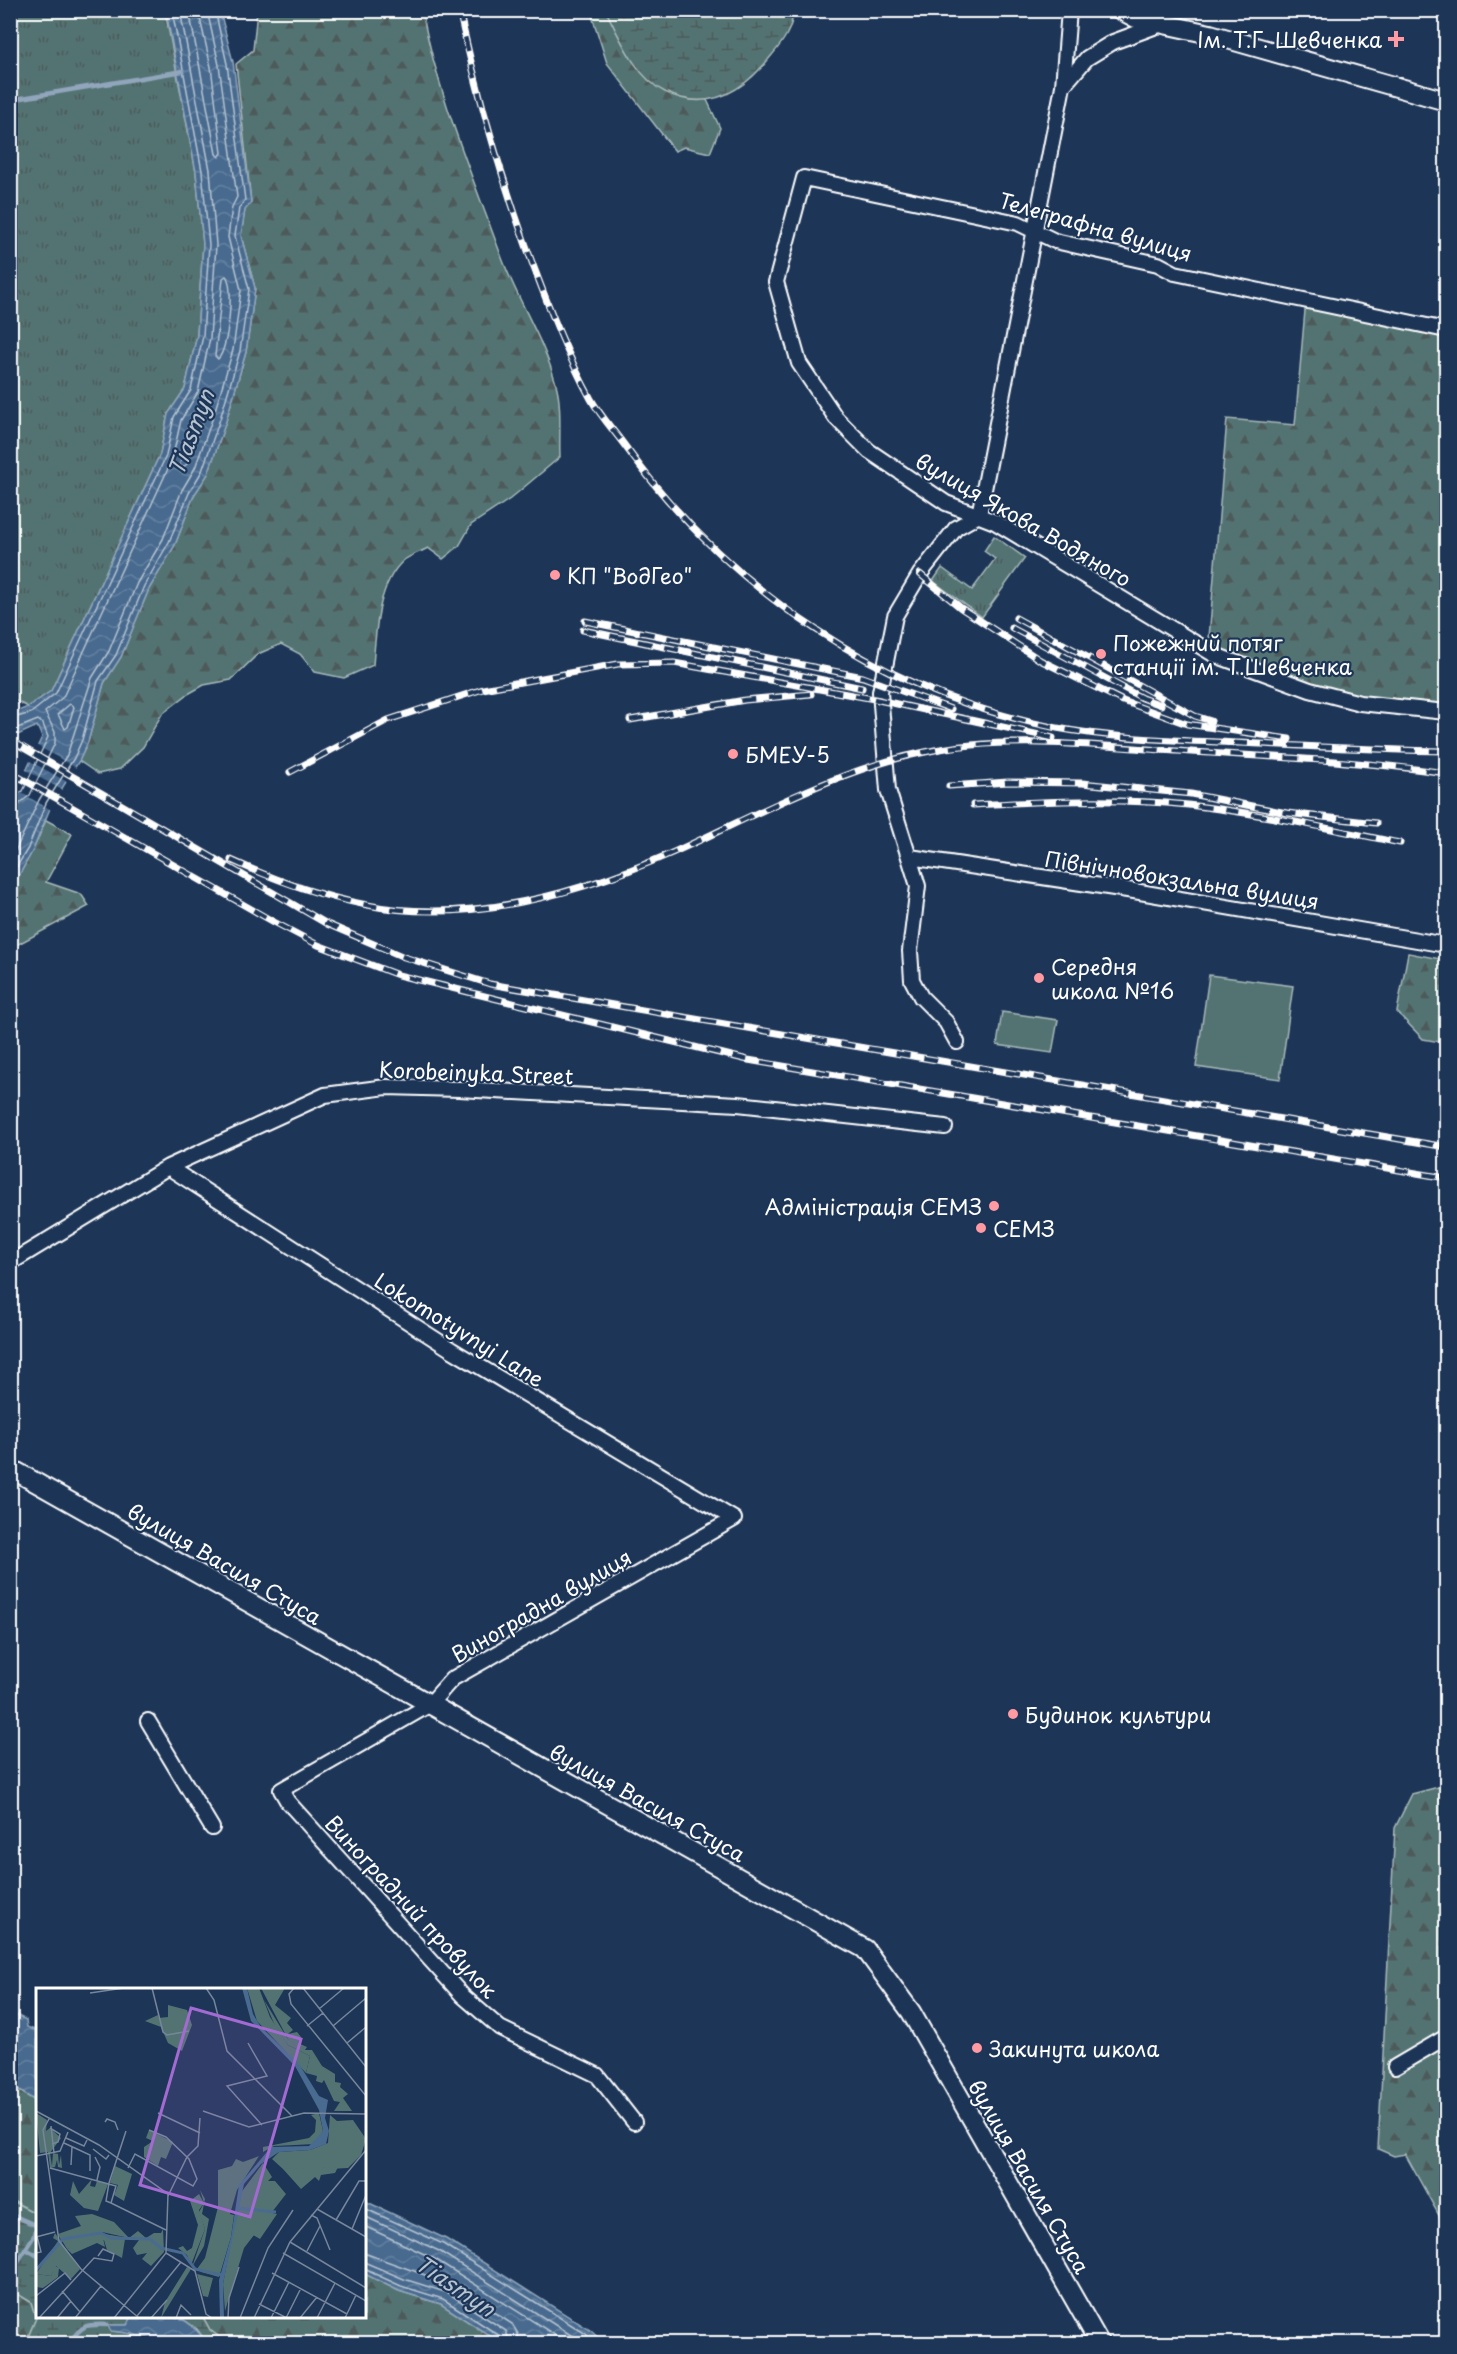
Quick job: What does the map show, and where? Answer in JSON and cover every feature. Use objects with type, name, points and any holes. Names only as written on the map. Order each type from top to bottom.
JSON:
[{"type":"street","points":[[957,1042],[946,1022],[921,997],[912,980],[910,951],[918,886],[910,857],[899,833],[888,790],[880,692],[892,625],[920,574],[956,528],[979,515],[1063,87],[1070,10]]},
{"type":"street","points":[[1121,10],[1136,18],[1210,34],[1446,100]]},
{"type":"street","points":[[1063,87],[1087,58],[1113,42],[1162,24]]},
{"type":"street","name":"Телеграфна вулиця","points":[[804,178],[1018,223],[1055,241],[1158,264],[1175,273],[1446,330]]},
{"type":"street","name":"вулиця Якова Водяного","points":[[804,178],[776,282],[799,363],[836,418],[869,451],[946,503],[979,515],[1215,655],[1310,690],[1360,703],[1446,712]]},
{"type":"street","name":"Північновокзальна вулиця","points":[[910,857],[1134,891],[1446,945]]},
{"type":"street","name":"Korobeinyka Street","points":[[10,1263],[168,1167],[325,1095],[386,1087],[738,1104],[945,1127]]},
{"type":"street","name":"Lokomotyvnyi Lane","points":[[168,1167],[452,1350],[734,1519]]},
{"type":"street","name":"вулиця Василя Стуса","points":[[10,1468],[865,1949],[911,2012],[1100,2343]]},
{"type":"street","name":"Виноградна вулиця","points":[[281,1790],[429,1705],[452,1679],[734,1519]]},
{"type":"street","points":[[148,1721],[212,1828]]},
{"type":"street","name":"Виноградний провулок","points":[[281,1790],[288,1802],[462,1996],[500,2028],[597,2074],[634,2122]]},
{"type":"street","points":[[1395,2067],[1446,2037]]},
{"type":"green space","points":[[10,11],[165,11],[196,172],[203,244],[197,335],[185,389],[168,414],[160,454],[51,691],[28,707],[10,698]]},
{"type":"green space","points":[[257,11],[422,11],[437,74],[468,167],[508,274],[545,352],[556,384],[560,411],[560,457],[510,499],[471,525],[459,546],[443,559],[428,548],[403,561],[394,571],[379,610],[373,665],[344,678],[315,672],[300,654],[281,644],[258,654],[231,680],[204,685],[188,694],[162,714],[143,747],[120,769],[98,774],[79,761],[88,742],[104,683],[121,657],[149,589],[175,545],[194,495],[208,474],[246,352],[255,288],[241,236],[245,209],[251,202],[236,64],[253,50]]},
{"type":"green space","points":[[594,11],[606,11],[633,61],[654,83],[668,91],[707,100],[720,128],[710,153],[684,147],[675,151],[607,63],[592,16]]},
{"type":"green space","points":[[606,11],[793,11],[789,29],[783,40],[750,79],[725,95],[697,100],[681,98],[655,86],[637,67]]},
{"type":"green space","points":[[1306,299],[1446,330],[1446,712],[1360,703],[1208,650],[1227,419],[1295,425]]},
{"type":"green space","points":[[994,536],[1025,558],[982,617],[933,581],[942,568],[972,590],[995,559],[984,551]]},
{"type":"green space","points":[[46,820],[72,834],[46,882],[81,894],[89,906],[11,948],[11,890]]},
{"type":"green space","points":[[1408,953],[1446,960],[1446,1037],[1441,1036],[1440,1042],[1423,1039],[1397,1012]]},
{"type":"green space","points":[[1209,975],[1293,986],[1280,1079],[1196,1067]]},
{"type":"green space","points":[[1002,1012],[1058,1020],[1052,1053],[997,1045]]},
{"type":"green space","points":[[1446,1785],[1446,2228],[1405,2154],[1394,2156],[1378,2149],[1395,1828],[1412,1794]]},
{"type":"green space","points":[[10,2085],[36,2101],[36,2213],[11,2200]]},
{"type":"green space","points":[[10,2200],[36,2213],[36,2318],[31,2302],[11,2290]]},
{"type":"green space","points":[[366,2274],[399,2291],[441,2304],[501,2343],[227,2343],[210,2330],[204,2318],[366,2318]]},
{"type":"green space","points":[[10,2290],[31,2302],[36,2318],[28,2337],[28,2343],[11,2343]]},
{"type":"green space","points":[[36,2318],[131,2318],[127,2325],[108,2325],[111,2331],[141,2335],[169,2343],[28,2343],[28,2337]]},
{"type":"green space","points":[[181,2318],[204,2318],[210,2330],[227,2343],[207,2343],[197,2329]]},
{"type":"water","name":"Tiasmyn","points":[[166,11],[220,11],[233,62],[251,203],[245,210],[241,236],[255,288],[246,352],[208,474],[194,495],[175,545],[149,589],[121,657],[104,683],[88,742],[51,806],[33,850],[11,890],[11,793],[18,788],[42,737],[37,726],[11,738],[11,714],[28,707],[51,691],[160,454],[168,414],[185,389],[197,335],[203,244],[196,172]]},
{"type":"water","points":[[10,2012],[26,2020],[27,2027],[36,2031],[36,2101],[11,2085]]},
{"type":"water","name":"Tiasmyn","points":[[366,2201],[446,2239],[590,2330],[604,2343],[501,2343],[441,2304],[399,2291],[366,2274]]},
{"type":"water","points":[[131,2318],[178,2318],[190,2324],[207,2343],[173,2344],[111,2331],[107,2325],[127,2325]]},
{"type":"pier","points":[[36,745],[78,769],[69,783],[28,760]]},
{"type":"pier","points":[[24,769],[64,791],[53,811],[13,788]]},
{"type":"waterway","points":[[10,100],[183,71]]},
{"type":"waterway","points":[[10,2214],[35,2225]]},
{"type":"waterway","points":[[10,2274],[36,2230]]},
{"type":"waterway","points":[[26,2249],[36,2255]]},
{"type":"waterway","points":[[68,2344],[84,2327],[107,2325]]},
{"type":"railway","points":[[459,10],[474,75],[511,202],[546,299],[567,350],[595,406],[669,501],[714,548],[763,591],[816,630],[872,663],[931,690],[993,712],[1057,728],[1102,735],[1147,738],[1446,751]]},
{"type":"railway","points":[[920,574],[961,608],[1040,660],[1123,701],[1187,724],[1289,739]]},
{"type":"railway","points":[[1016,618],[1195,716],[1211,721]]},
{"type":"railway","points":[[585,621],[863,677],[951,709]]},
{"type":"railway","points":[[1012,628],[1142,698],[1161,705]]},
{"type":"railway","points":[[583,630],[862,688]]},
{"type":"railway","points":[[290,772],[388,720],[483,689],[618,664],[674,663],[880,700]]},
{"type":"railway","points":[[630,720],[745,700],[811,694]]},
{"type":"railway","points":[[874,699],[1053,738]]},
{"type":"railway","points":[[10,740],[327,924],[404,957],[490,984],[1446,1147]]},
{"type":"railway","points":[[231,860],[295,886],[328,896],[402,910],[442,911],[522,902],[600,881],[674,852],[828,782],[892,760],[956,747],[1050,743],[1345,762],[1446,773]]},
{"type":"railway","points":[[10,772],[274,922],[318,945],[398,975],[748,1060],[1446,1178]]},
{"type":"railway","points":[[949,786],[1008,782],[1082,783],[1191,794],[1287,813],[1376,823]]},
{"type":"railway","points":[[973,805],[1054,801],[1188,805],[1268,817],[1400,843]]},
{"type":"place","name":"Ім. Т.Г. Шевченка","points":[[1396,39]]},
{"type":"place","name":"КП \"ВодГео\"","points":[[555,575]]},
{"type":"place","name":"Пожежний потяг станції ім. Т.Шевченка","points":[[1101,654]]},
{"type":"place","name":"БМЕУ-5","points":[[733,754]]},
{"type":"place","name":"Середня школа №16","points":[[1039,978]]},
{"type":"place","name":"Адміністрація СЕМЗ","points":[[994,1206]]},
{"type":"place","name":"СЕМЗ","points":[[981,1228]]},
{"type":"place","name":"Будинок культури","points":[[1013,1714]]},
{"type":"place","name":"Закинута школа","points":[[977,2048]]}]
